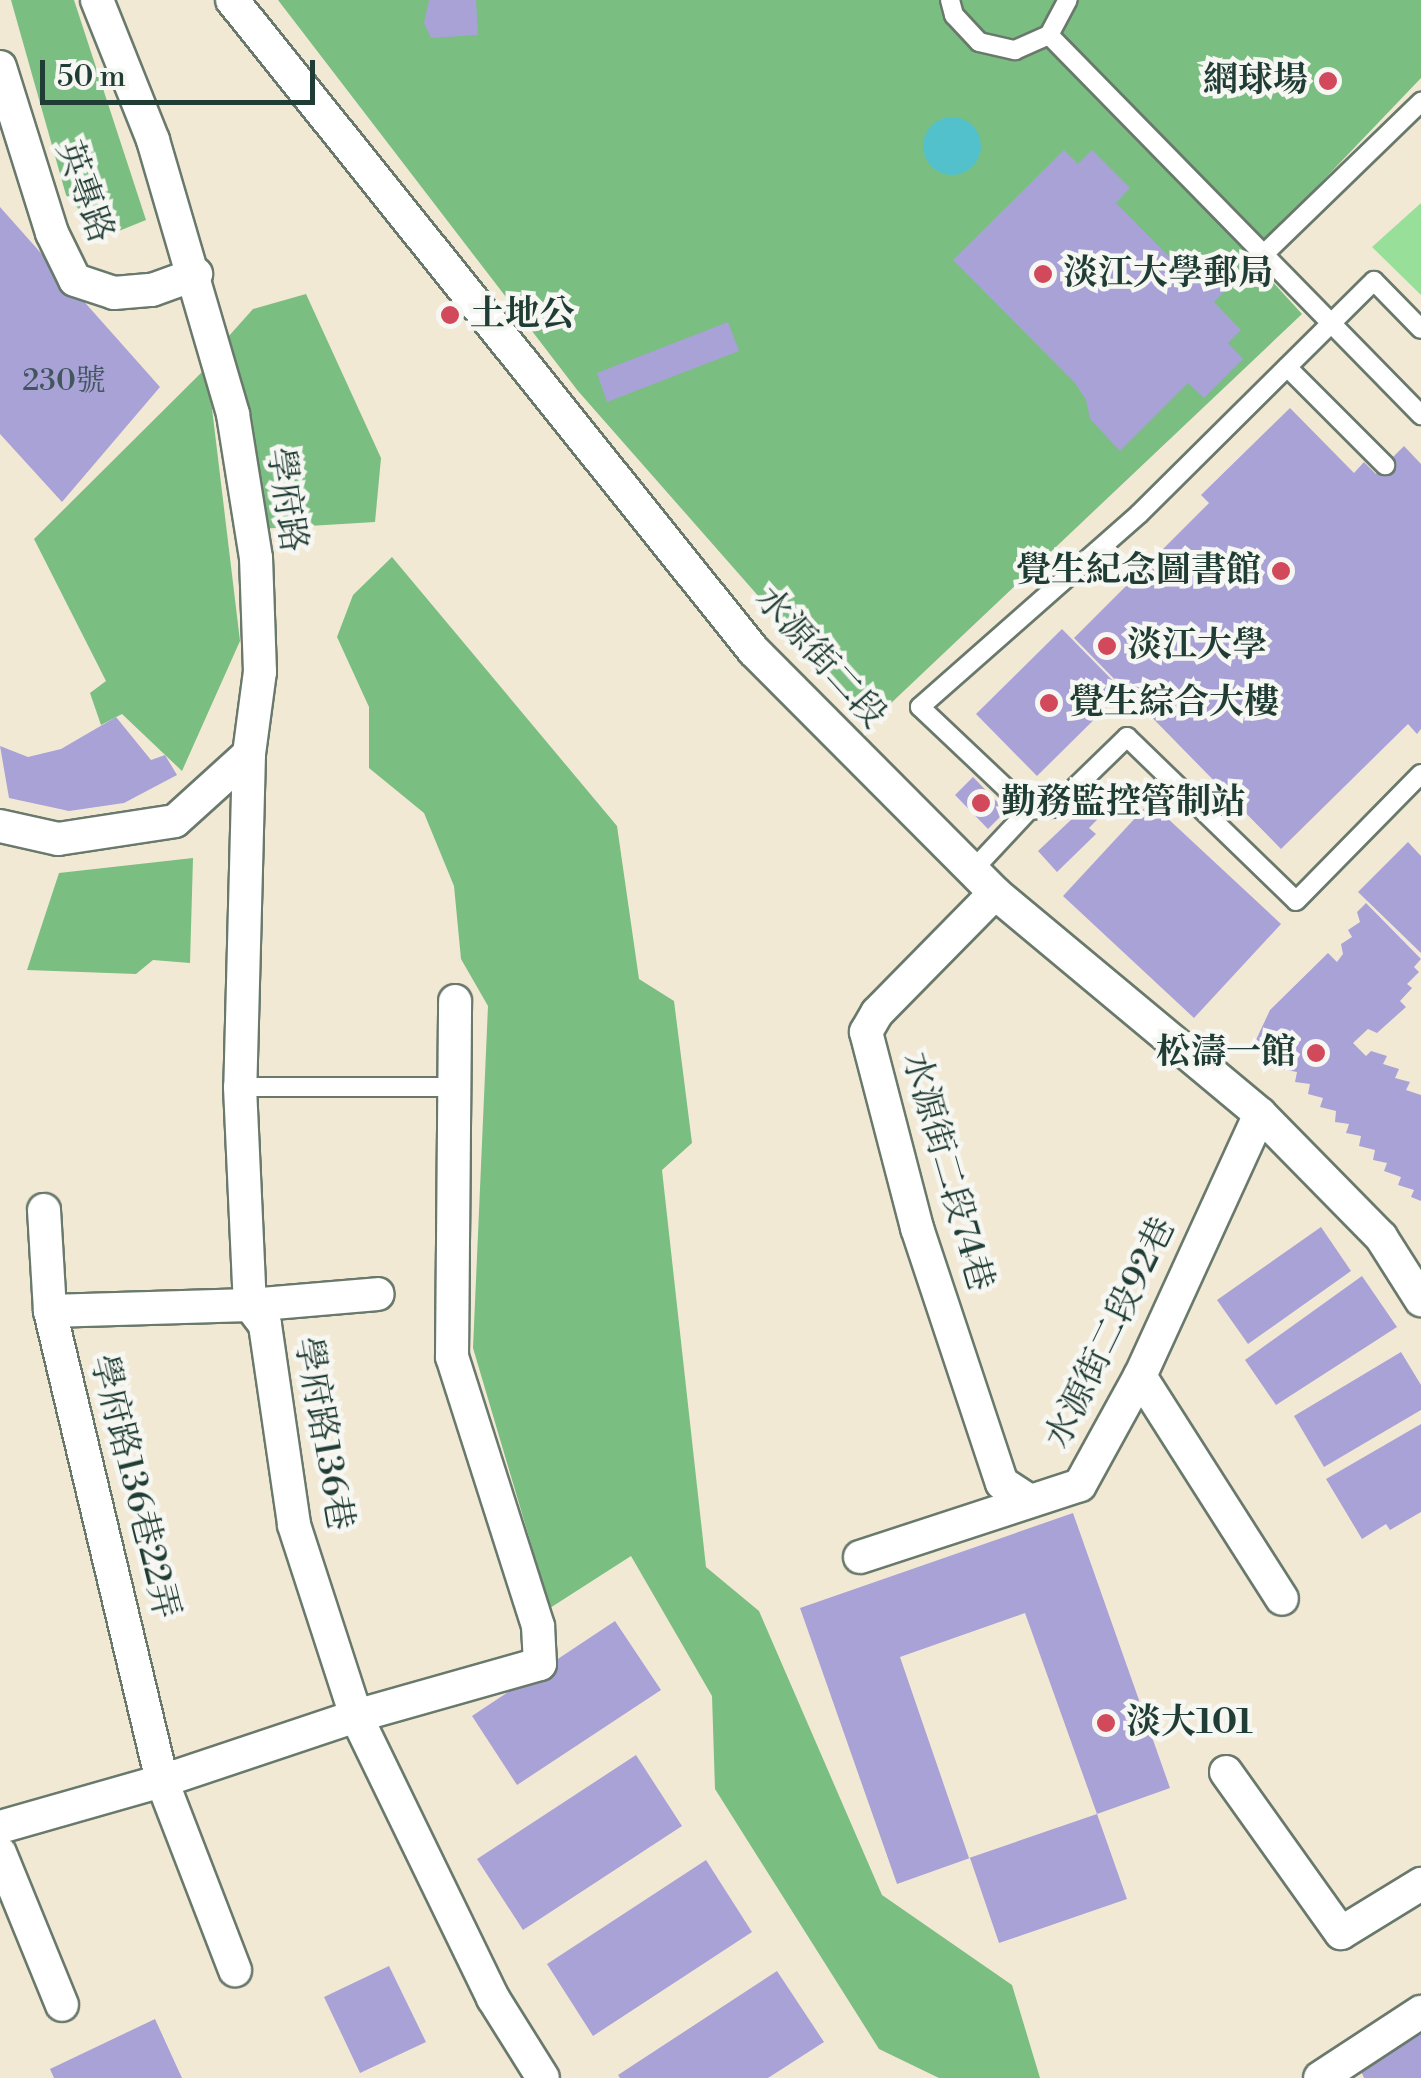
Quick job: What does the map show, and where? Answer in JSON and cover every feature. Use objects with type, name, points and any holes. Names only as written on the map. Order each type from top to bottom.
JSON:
[{"type":"street","name":"學府路","points":[[96,0],[153,140],[196,274],[234,414],[256,558],[260,672],[249,754]]},
{"type":"street","name":"水源街二段","points":[[232,0],[754,651],[983,882],[1260,1114],[1381,1238],[1421,1300]]},
{"type":"street","name":"英專路","points":[[0,67],[52,233],[75,280],[114,293],[152,290],[196,274]]},
{"type":"street","points":[[0,826],[58,839],[175,822],[249,754]]},
{"type":"street","name":"學府路136巷","points":[[249,754],[240,1086],[250,1305],[264,1325],[294,1526],[356,1716],[494,1998],[543,2078]]},
{"type":"street","name":"水源街二段74巷","points":[[983,882],[866,1032],[917,1228],[1002,1482],[1030,1501]]},
{"type":"street","points":[[0,1827],[162,1781],[356,1716],[540,1664],[538,1626],[452,1357],[455,1002]]},
{"type":"street","name":"水源街二段92巷","points":[[860,1557],[1080,1485],[1140,1376],[1260,1114]]},
{"type":"street","name":"學府路136巷22弄","points":[[44,1210],[50,1311],[162,1781],[235,1970]]},
{"type":"street","points":[[50,1311],[250,1305],[378,1294]]},
{"type":"street","points":[[1140,1376],[1282,1600]]},
{"type":"street","points":[[1226,1772],[1341,1934],[1421,1884]]},
{"type":"street","points":[[0,1853],[62,2006]]},
{"type":"street","points":[[1320,2078],[1421,2012]]},
{"type":"lane","points":[[950,0],[965,30],[997,49],[1015,50],[1048,35],[1068,0]]},
{"type":"lane","points":[[1048,35],[1421,415]]},
{"type":"lane","points":[[1264,254],[1421,102]]},
{"type":"lane","points":[[1421,329],[1374,281],[1139,514],[920,707],[1029,810],[1054,808],[1127,737],[1296,901],[1421,774]]},
{"type":"lane","points":[[1287,367],[1386,465]]},
{"type":"lane","points":[[983,882],[1029,810]]},
{"type":"lane","points":[[240,1086],[454,1087]]},
{"type":"green space","points":[[11,0],[74,0],[146,220],[104,237],[66,195]]},
{"type":"green space","points":[[278,0],[1421,0],[1421,78],[1250,257],[1302,314],[870,723],[578,391]]},
{"type":"green space","points":[[1421,203],[1421,295],[1372,247]]},
{"type":"green space","points":[[306,294],[381,458],[375,522],[259,529],[228,337],[253,309]]},
{"type":"green space","points":[[207,367],[240,641],[182,771],[122,714],[101,725],[90,693],[106,681],[34,539]]},
{"type":"green space","points":[[392,557],[617,826],[639,979],[674,1001],[692,1143],[662,1170],[706,1567],[759,1611],[882,1895],[1012,1985],[1040,2078],[939,2078],[879,2049],[715,1789],[712,1696],[631,1556],[550,1608],[473,1348],[488,1006],[461,959],[454,886],[424,813],[369,768],[369,707],[337,637],[353,595]]},
{"type":"green space","points":[[193,858],[190,963],[153,960],[136,974],[27,970],[59,873]]},
{"type":"water","points":[[952,117],[972,126],[981,146],[972,166],[952,175],[932,166],[923,146],[932,126]]},
{"type":"building","points":[[429,0],[476,0],[478,35],[431,38],[424,23]]},
{"type":"building","points":[[1064,150],[1078,164],[1092,150],[1130,188],[1116,203],[1189,277],[1202,264],[1227,289],[1214,302],[1241,330],[1228,343],[1243,359],[1204,398],[1188,383],[1120,451],[1090,419],[1086,400],[1075,383],[953,260]]},
{"type":"building","points":[[0,207],[160,387],[62,502],[0,434]]},
{"type":"building","points":[[728,322],[739,351],[607,402],[597,373]]},
{"type":"building","name":"覺生紀念圖書館","points":[[1290,408],[1354,473],[1364,462],[1376,474],[1404,446],[1421,464],[1421,729],[1417,734],[1408,724],[1281,849],[1074,638],[1209,503],[1201,495]]},
{"type":"building","name":"覺生綜合大樓","points":[[1062,629],[1123,691],[1037,776],[976,714]]},
{"type":"building","points":[[116,717],[151,760],[165,755],[177,775],[124,803],[69,811],[9,798],[0,746],[28,757],[61,749]]},
{"type":"building","name":"勤務監控管制站","points":[[973,777],[1006,811],[988,829],[955,795]]},
{"type":"building","points":[[1110,783],[1120,796],[1089,828],[1096,834],[1057,872],[1038,851]]},
{"type":"building","points":[[1150,802],[1281,924],[1194,1018],[1063,896]]},
{"type":"building","points":[[1408,842],[1421,856],[1421,953],[1358,892]]},
{"type":"building","name":"松濤一館","points":[[1366,903],[1421,959],[1414,967],[1419,972],[1407,984],[1412,988],[1400,1001],[1406,1007],[1377,1033],[1368,1029],[1353,1043],[1366,1056],[1371,1051],[1387,1056],[1383,1064],[1399,1069],[1395,1078],[1410,1082],[1406,1090],[1421,1095],[1421,1201],[1411,1197],[1414,1190],[1398,1185],[1401,1177],[1384,1171],[1387,1163],[1373,1160],[1375,1150],[1359,1146],[1361,1136],[1346,1133],[1349,1124],[1335,1122],[1336,1111],[1320,1107],[1323,1098],[1308,1094],[1310,1084],[1295,1082],[1297,1072],[1282,1069],[1285,1060],[1269,1055],[1271,1046],[1255,1042],[1270,1010],[1328,953],[1337,962],[1343,954],[1341,944],[1352,937],[1348,930],[1360,922],[1357,912]]},
{"type":"building","points":[[1321,1227],[1351,1271],[1248,1344],[1217,1300]]},
{"type":"building","points":[[1362,1276],[1397,1327],[1276,1405],[1245,1360]]},
{"type":"building","points":[[1401,1352],[1421,1385],[1421,1410],[1324,1467],[1294,1416]]},
{"type":"building","points":[[1421,1424],[1421,1512],[1390,1530],[1386,1524],[1362,1539],[1326,1479]]},
{"type":"building","name":"淡大101","points":[[1073,1513],[1170,1788],[1097,1814],[1127,1899],[999,1943],[970,1858],[897,1884],[800,1608]],"holes":[[[1025,1613],[1097,1814],[969,1858],[900,1657]]]},
{"type":"building","points":[[615,1621],[661,1690],[517,1785],[472,1716]]},
{"type":"building","points":[[636,1755],[682,1826],[523,1930],[477,1859]]},
{"type":"building","points":[[706,1860],[752,1932],[593,2036],[547,1964]]},
{"type":"building","points":[[389,1966],[426,2042],[360,2073],[324,1997]]},
{"type":"building","points":[[777,1971],[824,2042],[768,2078],[620,2078],[618,2075]]},
{"type":"building","points":[[155,2019],[182,2078],[54,2078],[50,2069]]},
{"type":"building","points":[[1421,2027],[1421,2078],[1364,2078],[1357,2062]]},
{"type":"place","name":"網球場","points":[[1328,81]]},
{"type":"place","name":"淡江大學郵局","points":[[1043,274]]},
{"type":"place","name":"土地公","points":[[450,315]]},
{"type":"place","name":"覺生紀念圖書館","points":[[1281,571]]},
{"type":"place","name":"淡江大學","points":[[1107,646]]},
{"type":"place","name":"覺生綜合大樓","points":[[1049,703]]},
{"type":"place","name":"勤務監控管制站","points":[[981,803]]},
{"type":"place","name":"松濤一館","points":[[1316,1053]]},
{"type":"place","name":"淡大101","points":[[1106,1723]]}]
